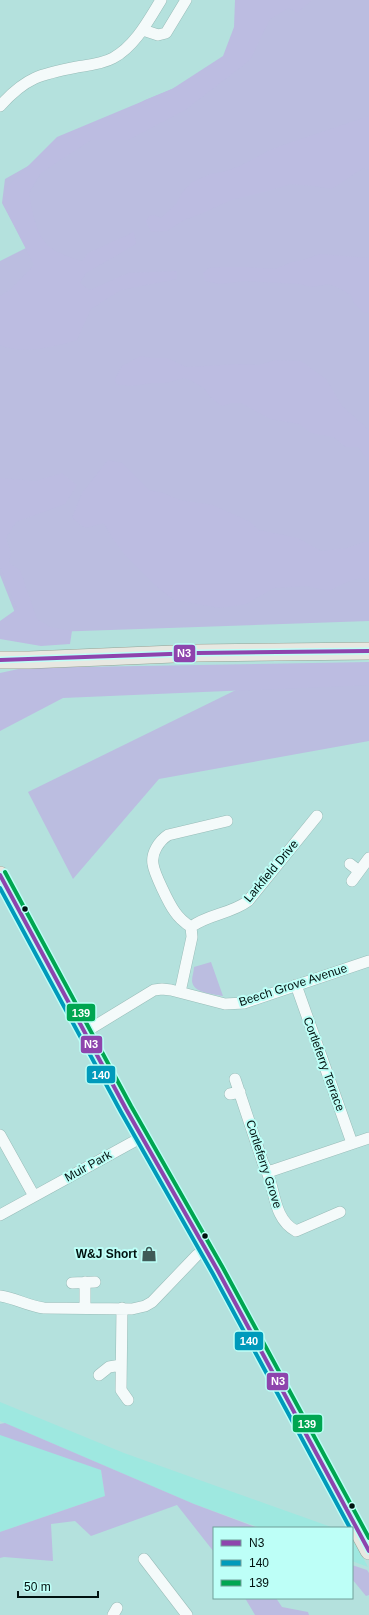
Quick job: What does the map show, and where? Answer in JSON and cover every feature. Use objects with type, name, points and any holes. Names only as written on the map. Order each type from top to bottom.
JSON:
[{"type":"main road","points":[[0,660],[206,653],[369,650]]},
{"type":"main road","points":[[0,876],[366,1544]]},
{"type":"street","points":[[0,106],[24,83],[37,76],[98,64],[114,58],[128,47],[143,30],[161,0]]},
{"type":"street","points":[[143,30],[158,35],[166,33],[186,0]]},
{"type":"street","name":"Larkfield Drive","points":[[191,927],[199,920],[234,910],[248,901],[317,816]]},
{"type":"street","points":[[180,992],[192,937],[191,927],[175,912],[155,872],[152,863],[155,850],[161,840],[168,835],[227,821]]},
{"type":"street","points":[[352,881],[369,858]]},
{"type":"street","points":[[350,864],[359,871]]},
{"type":"street","name":"Beech Grove Avenue","points":[[85,1032],[154,990],[162,988],[225,1004],[244,1003],[369,961]]},
{"type":"street","name":"Cortleferry Terrace","points":[[296,985],[352,1143]]},
{"type":"street","name":"Cortleferry Grove","points":[[235,1079],[235,1093],[268,1172],[271,1190],[281,1215],[288,1227],[296,1231],[340,1212]]},
{"type":"street","points":[[0,1135],[34,1196]]},
{"type":"street","name":"Muir Park","points":[[0,1214],[142,1137]]},
{"type":"street","points":[[268,1172],[369,1138]]},
{"type":"street","points":[[0,1296],[11,1297],[36,1307],[132,1309],[152,1302],[197,1255],[206,1250]]},
{"type":"street","points":[[72,1283],[90,1282],[85,1308]]},
{"type":"street","points":[[122,1308],[121,1390],[128,1400]]},
{"type":"street","points":[[99,1375],[108,1367],[121,1365]]},
{"type":"street","points":[[143,1559],[187,1615]]},
{"type":"shaded area","points":[[235,0],[312,0],[297,13],[289,8],[270,19],[250,60],[185,110],[128,140],[91,140],[41,173],[29,193],[38,230],[44,241],[51,248],[67,256],[82,261],[88,253],[134,232],[136,244],[86,273],[80,283],[90,290],[128,273],[177,271],[177,279],[121,290],[91,309],[77,340],[49,347],[28,350],[9,348],[0,345],[0,296],[11,289],[34,265],[3,204],[6,188],[57,137],[172,89],[223,56],[234,27]]},
{"type":"shaded area","points":[[236,0],[369,0],[369,621],[23,633],[0,575],[0,261],[26,248],[2,203],[5,179],[145,100],[238,62]]},
{"type":"shaded area","points":[[369,116],[369,170],[364,168],[331,189],[290,184],[231,200],[184,220],[167,231],[151,232],[146,221],[149,216],[154,215],[161,218],[176,204],[182,193],[191,183],[211,174],[223,172],[240,166],[283,145]]},
{"type":"shaded area","points":[[320,254],[369,258],[369,313],[363,312],[354,303],[351,295],[329,284],[312,287],[299,284],[246,281],[219,284],[205,281],[203,273],[209,268],[221,267],[275,269],[292,262]]},
{"type":"shaded area","points":[[141,356],[151,358],[167,358],[186,367],[239,364],[258,365],[276,360],[301,361],[326,379],[342,406],[369,430],[369,462],[358,447],[346,447],[333,437],[311,433],[299,424],[270,419],[241,403],[231,403],[222,406],[212,399],[204,388],[184,378],[165,383],[130,386],[116,384],[115,379],[122,366]]},
{"type":"shaded area","points":[[108,460],[122,463],[149,490],[163,493],[180,500],[213,505],[249,521],[259,530],[298,538],[321,551],[347,548],[369,542],[369,580],[353,580],[328,591],[307,586],[274,588],[246,604],[220,608],[174,600],[156,586],[126,556],[111,536],[104,523],[85,528],[72,518],[82,493]]},
{"type":"shaded area","points":[[62,473],[77,485],[65,504],[16,522],[6,538],[11,553],[9,563],[20,570],[37,619],[50,627],[72,631],[70,644],[41,646],[0,639],[0,621],[17,609],[0,566],[0,478],[35,481]]},
{"type":"shaded area","points":[[369,662],[369,685],[63,698],[0,731],[0,673],[23,668]]},
{"type":"shaded area","points":[[369,683],[369,741],[159,779],[73,879],[28,792],[240,688]]},
{"type":"shaded area","points":[[211,962],[223,996],[209,994],[193,985],[192,981],[194,967]]},
{"type":"shaded area","points":[[0,1402],[124,1453],[331,1527],[258,1527],[194,1504],[0,1421]]},
{"type":"shaded area","points":[[5,1423],[194,1504],[255,1527],[213,1527],[213,1551],[177,1505],[91,1536],[75,1521],[51,1524],[53,1561],[4,1557],[0,1558],[0,1532],[105,1496],[101,1470],[0,1435],[0,1424]]},
{"type":"shaded area","points":[[0,1431],[101,1470],[105,1496],[0,1532]]},
{"type":"shaded area","points":[[353,1539],[368,1567],[353,1561]]},
{"type":"shaded area","points":[[353,1565],[367,1570],[369,1573],[369,1595],[366,1596],[353,1580]]},
{"type":"shaded area","points":[[246,1599],[277,1599],[282,1607],[308,1612],[309,1615],[255,1615]]},
{"type":"transit line","name":"N3","points":[[0,660],[198,653],[369,651]]},
{"type":"transit line","name":"139","points":[[5,872],[131,1106],[223,1268],[369,1538]]},
{"type":"transit line","name":"N3","points":[[0,875],[126,1109],[218,1271],[369,1551]]},
{"type":"transit line","name":"140","points":[[0,888],[121,1112],[213,1274],[349,1527]]},
{"type":"place","name":"W&J Short","points":[[149,1254]]}]
